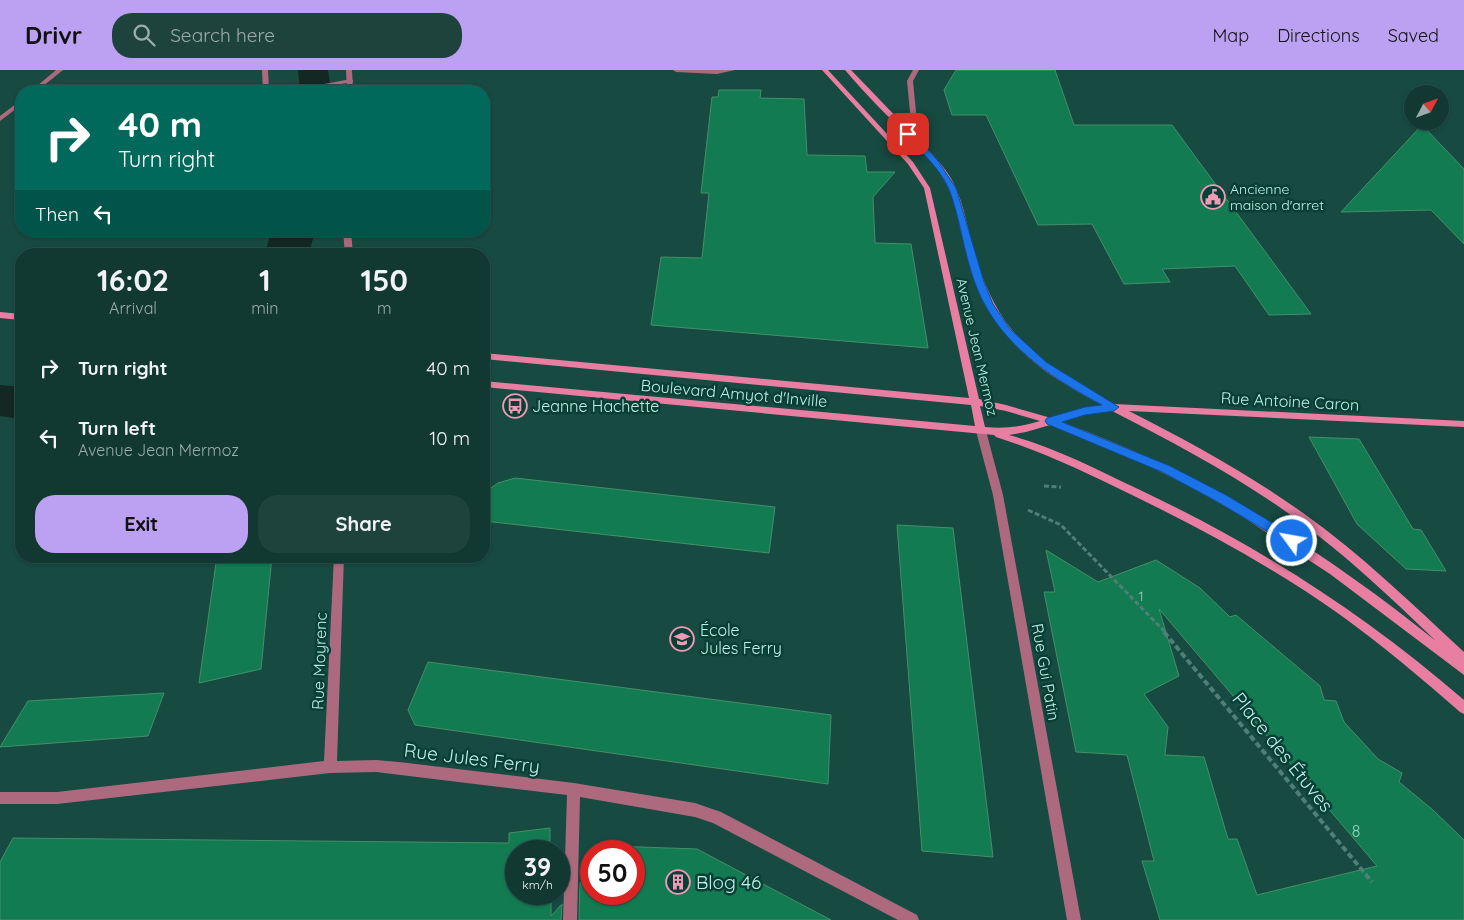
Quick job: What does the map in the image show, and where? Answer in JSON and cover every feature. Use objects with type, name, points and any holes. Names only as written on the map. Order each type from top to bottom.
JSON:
[{"type":"main road","name":"Avenue Jean Mermoz","points":[[825,70],[911,163],[927,188],[982,431]]},
{"type":"main road","name":"Avenue Jean Mermoz","points":[[848,70],[935,163],[952,188],[979,282],[992,311],[1006,331],[1042,365],[1073,385],[1271,497],[1312,524],[1367,568],[1464,660]]},
{"type":"main road","points":[[0,315],[15,316]]},
{"type":"main road","name":"Boulevard Amyot d'Inville","points":[[490,357],[974,402],[1010,408],[1050,421],[1166,469],[1260,521],[1327,564],[1464,670]]},
{"type":"main road","name":"Boulevard Amyot d'Inville","points":[[490,385],[982,431]]},
{"type":"main road","points":[[982,431],[1013,432],[1085,411],[1114,407]]},
{"type":"main road","name":"Rue Antoine Caron","points":[[1114,407],[1464,424]]},
{"type":"main road","points":[[982,431],[1023,442],[1062,458],[1141,494],[1222,536],[1302,582],[1369,627],[1413,662],[1464,708]]},
{"type":"street","points":[[41,85],[60,70]]},
{"type":"street","points":[[265,70],[266,85]]},
{"type":"street","points":[[349,70],[351,85]]},
{"type":"street","points":[[676,70],[716,72],[732,70]]},
{"type":"street","points":[[908,134],[913,112],[910,81],[916,70]]},
{"type":"street","points":[[330,85],[351,81]]},
{"type":"street","points":[[0,119],[15,107]]},
{"type":"street","name":"Rue Gui Patin","points":[[982,431],[998,495],[1074,920]]},
{"type":"street","name":"Rue Moyrenc","points":[[330,767],[339,563]]},
{"type":"street","name":"Rue Jules Ferry","points":[[0,798],[66,797],[330,767],[376,766],[574,789],[673,805],[716,817],[912,920]]},
{"type":"street","points":[[570,920],[574,789]]},
{"type":"path","name":"Place des Étuves","points":[[998,495],[1060,525],[1173,641],[1372,882]]},
{"type":"water","points":[[298,70],[328,70],[330,85],[299,85]]},
{"type":"water","points":[[269,237],[313,237],[311,248],[267,248]]},
{"type":"water","points":[[0,385],[15,386],[15,418],[0,416]]},
{"type":"building","points":[[956,70],[1055,70],[1074,125],[1172,125],[1311,314],[1269,315],[1235,266],[1162,269],[1170,282],[1124,284],[1092,224],[1038,225],[986,115],[952,115],[944,90]]},
{"type":"building","points":[[719,90],[761,90],[760,98],[804,99],[807,155],[865,156],[867,172],[895,172],[873,197],[875,243],[911,244],[928,348],[651,325],[661,257],[702,258],[709,193],[701,193],[712,97],[718,97]]},
{"type":"building","points":[[1417,130],[1427,130],[1464,169],[1464,244],[1431,210],[1341,212]]},
{"type":"building","points":[[1309,437],[1359,439],[1413,529],[1421,530],[1446,571],[1406,569],[1357,524]]},
{"type":"building","points":[[515,478],[775,507],[769,553],[490,522],[490,489],[498,483]]},
{"type":"building","points":[[897,525],[953,528],[993,857],[922,851]]},
{"type":"building","points":[[1046,550],[1098,582],[1156,560],[1200,588],[1230,617],[1236,615],[1320,686],[1324,700],[1336,701],[1344,722],[1378,759],[1402,773],[1399,782],[1433,810],[1464,840],[1464,920],[1160,920],[1142,861],[1154,861],[1127,755],[1076,752],[1044,592],[1055,592]],"holes":[[[1159,609],[1377,866],[1257,895],[1237,839],[1228,839],[1204,757],[1165,755],[1168,727],[1144,694],[1179,676]]]},
{"type":"building","points":[[216,563],[271,563],[261,669],[199,683]]},
{"type":"building","points":[[428,662],[831,715],[828,784],[415,725],[408,710]]},
{"type":"building","points":[[164,693],[148,736],[0,747],[28,701]]},
{"type":"building","points":[[550,828],[550,840],[509,840],[509,833]]},
{"type":"building","points":[[13,838],[505,843],[505,905],[551,905],[551,916],[562,905],[561,920],[0,920],[0,862]]},
{"type":"building","name":"Blog 46","points":[[645,847],[697,849],[831,920],[579,920],[580,883],[580,905],[645,905]]},
{"type":"place","name":"Ancienne maison d'arret","points":[[1213,197]]},
{"type":"place","name":"Jeanne Hachette","points":[[515,406]]},
{"type":"place","name":"École Jules Ferry","points":[[682,639]]},
{"type":"place","name":"Blog 46","points":[[678,882]]},
{"type":"route","points":[[908,134],[942,171],[952,188],[979,282],[996,317],[1006,331],[1042,365],[1073,385],[1114,407],[1085,411],[1050,421],[1166,469],[1222,499],[1292,541]]}]
